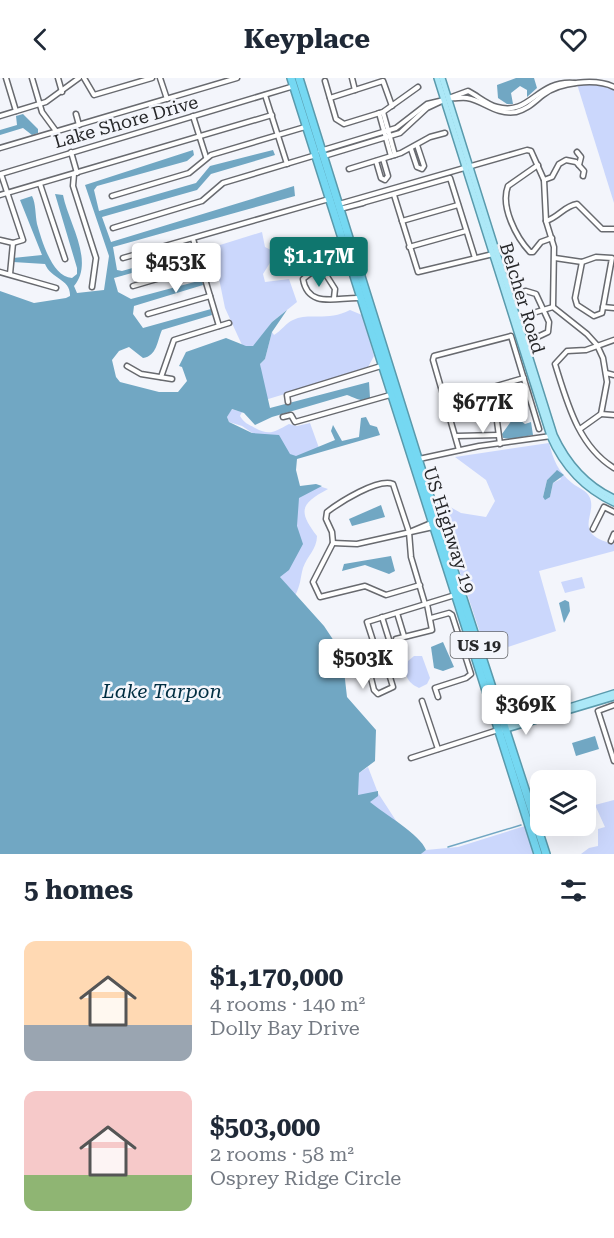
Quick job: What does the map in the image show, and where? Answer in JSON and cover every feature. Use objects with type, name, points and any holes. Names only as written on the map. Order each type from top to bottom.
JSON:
[{"type":"highway","name":"US Highway 19","points":[[296,80],[308,105],[326,190],[378,357],[406,418],[430,497],[434,524],[447,545],[478,643],[538,854]]},
{"type":"highway","name":"US Highway 19","points":[[296,80],[306,127],[320,154],[354,252],[378,331],[403,434],[422,494],[530,807]]},
{"type":"highway","points":[[326,190],[339,207],[334,217]]},
{"type":"highway","points":[[340,234],[354,252]]},
{"type":"highway","points":[[351,271],[361,291],[366,293]]},
{"type":"highway","points":[[360,298],[366,303],[378,331]]},
{"type":"highway","points":[[378,357],[394,394]]},
{"type":"highway","points":[[403,434],[419,459]]},
{"type":"highway","points":[[409,453],[430,497]]},
{"type":"highway","points":[[446,567],[456,588],[461,590]]},
{"type":"highway","points":[[455,595],[460,600],[473,638],[478,643]]},
{"type":"highway","points":[[522,803],[526,804],[530,813]]},
{"type":"highway","name":"US Highway 19","points":[[540,836],[546,854]]},
{"type":"main road","name":"Belcher Road","points":[[439,80],[552,436],[580,474],[614,498]]},
{"type":"main road","name":"Belcher Road","points":[[446,99],[454,115],[508,311],[552,436],[573,474],[592,491],[614,503]]},
{"type":"main road","points":[[503,728],[611,699]]},
{"type":"street","points":[[6,78],[16,111]]},
{"type":"street","points":[[32,78],[40,105],[56,132]]},
{"type":"street","points":[[58,78],[62,92]]},
{"type":"street","points":[[0,116],[40,105],[80,78]]},
{"type":"street","points":[[84,78],[94,95],[148,78]]},
{"type":"street","points":[[160,78],[166,99]]},
{"type":"street","points":[[0,148],[237,78]]},
{"type":"street","points":[[351,78],[355,90]]},
{"type":"street","name":"Lake Shore Drive","points":[[1,174],[266,95],[296,80]]},
{"type":"street","points":[[325,81],[336,119],[342,123],[381,113],[418,87]]},
{"type":"street","points":[[330,98],[383,81],[392,106]]},
{"type":"street","points":[[113,228],[202,201],[223,183],[320,154],[386,131],[406,122],[427,104],[468,91],[488,104],[510,108],[525,104],[553,87],[561,85],[598,81],[614,87]]},
{"type":"street","points":[[266,95],[287,164]]},
{"type":"street","points":[[320,154],[388,137],[406,129],[428,108],[446,99]]},
{"type":"street","points":[[381,113],[393,155]]},
{"type":"street","points":[[76,114],[79,125]]},
{"type":"street","points":[[0,195],[272,115]]},
{"type":"street","points":[[193,116],[206,157]]},
{"type":"street","points":[[112,196],[189,173],[206,157],[306,127]]},
{"type":"street","points":[[349,169],[411,149],[430,137],[445,133]]},
{"type":"street","points":[[411,149],[418,169],[422,169],[424,166],[417,145]]},
{"type":"street","points":[[362,200],[528,149],[544,180],[546,221],[552,238],[555,258],[553,307]]},
{"type":"street","points":[[71,152],[76,173],[73,186],[96,258],[92,287]]},
{"type":"street","points":[[577,152],[581,157],[579,165]]},
{"type":"street","points":[[376,161],[381,178],[386,180],[388,176],[383,159]]},
{"type":"street","points":[[544,180],[552,177],[564,160],[579,165],[585,171],[583,176]]},
{"type":"street","points":[[538,165],[508,186],[505,203],[511,215],[514,232],[530,252],[533,252],[541,242],[552,238]]},
{"type":"street","points":[[0,240],[13,243],[23,240],[2,187],[1,174]]},
{"type":"street","points":[[362,200],[394,195],[450,177],[475,258]]},
{"type":"street","points":[[40,184],[65,259]]},
{"type":"street","points":[[339,207],[382,192]]},
{"type":"street","points":[[394,195],[418,273],[493,254]]},
{"type":"street","points":[[373,197],[380,198]]},
{"type":"street","points":[[123,258],[329,199]]},
{"type":"street","points":[[546,221],[559,216],[567,207],[577,204],[602,230],[614,229]]},
{"type":"street","points":[[402,221],[458,205]]},
{"type":"street","points":[[409,247],[466,231]]},
{"type":"street","points":[[193,239],[219,326]]},
{"type":"street","points":[[10,274],[13,243]]},
{"type":"street","points":[[555,258],[582,262],[596,257],[612,258],[602,313],[594,316],[576,303],[582,262]]},
{"type":"street","points":[[133,286],[201,266]]},
{"type":"street","points":[[334,298],[335,289],[323,270],[312,272],[303,279],[305,290],[310,296],[334,298],[360,298]]},
{"type":"street","points":[[0,272],[56,288]]},
{"type":"street","points":[[516,293],[526,291],[536,294],[545,310],[549,331],[531,340]]},
{"type":"street","points":[[148,314],[210,296]]},
{"type":"street","points":[[524,316],[553,307]]},
{"type":"street","points":[[553,307],[597,345],[606,373],[605,400],[601,414],[580,429]]},
{"type":"street","points":[[603,307],[614,308]]},
{"type":"street","points":[[160,377],[174,340],[229,323]]},
{"type":"street","points":[[459,450],[457,436],[433,360],[434,356],[511,336],[539,429]]},
{"type":"street","points":[[614,340],[586,350],[567,351],[555,364],[570,414],[588,445],[614,468]]},
{"type":"street","points":[[127,366],[141,374],[172,379]]},
{"type":"street","points":[[288,402],[287,395],[381,366]]},
{"type":"street","points":[[606,373],[614,375]]},
{"type":"street","points":[[500,444],[497,421],[500,412],[493,387],[524,378]]},
{"type":"street","points":[[444,394],[469,387]]},
{"type":"street","points":[[282,417],[291,415],[295,422],[394,394]]},
{"type":"street","points":[[601,414],[614,415]]},
{"type":"street","points":[[457,436],[498,435]]},
{"type":"street","points":[[419,459],[459,450],[552,436]]},
{"type":"street","points":[[396,639],[433,628],[431,618],[411,556],[409,532],[394,486],[389,482],[356,493],[327,512],[326,519],[332,532],[333,543],[314,579],[314,586],[320,597],[365,586],[386,595],[420,585]]},
{"type":"street","points":[[592,529],[604,507],[614,512]]},
{"type":"street","points":[[333,543],[357,544],[434,524]]},
{"type":"street","points":[[610,541],[614,534]]},
{"type":"street","points":[[376,650],[367,622],[455,595]]},
{"type":"street","points":[[397,613],[404,636]]},
{"type":"street","points":[[431,618],[451,613],[471,674],[466,678],[435,687],[438,697]]},
{"type":"street","points":[[382,617],[392,649],[367,662],[374,690],[378,694],[393,687],[383,654]]},
{"type":"street","points":[[611,699],[598,712],[614,761]]},
{"type":"street","points":[[422,701],[438,749]]},
{"type":"street","points":[[411,758],[503,728]]},
{"type":"shaded area","points":[[598,80],[614,86],[614,203],[576,81]]},
{"type":"shaded area","points":[[262,232],[265,247],[271,250],[273,258],[263,274],[265,282],[289,279],[297,302],[272,322],[256,345],[249,347],[242,345],[225,308],[214,254],[220,245]]},
{"type":"shaded area","points":[[350,310],[362,315],[374,356],[367,369],[265,400],[260,364],[265,359],[272,332],[274,335],[290,321],[299,318],[342,314]]},
{"type":"shaded area","points":[[231,409],[242,412],[240,416],[245,422],[265,432],[276,431],[289,424],[297,426],[310,423],[319,448],[291,459],[242,426],[229,422],[227,417]]},
{"type":"shaded area","points":[[549,443],[560,470],[590,498],[590,530],[597,538],[614,544],[614,551],[539,571],[556,631],[487,654],[436,499],[461,513],[486,517],[495,501],[486,480],[455,457]],"holes":[[[556,471],[561,479],[553,483],[550,497],[543,497],[547,480]]]},
{"type":"shaded area","points":[[319,486],[328,489],[312,499],[305,509],[307,520],[317,536],[317,541],[303,568],[295,596],[280,577],[295,536],[295,495]]},
{"type":"shaded area","points":[[582,577],[585,588],[565,593],[561,582]]},
{"type":"shaded area","points":[[414,656],[422,656],[430,678],[427,684],[419,688],[411,683],[406,674],[408,661]]},
{"type":"shaded area","points":[[368,767],[378,793],[404,833],[358,796],[353,786],[359,773]]},
{"type":"shaded area","points":[[614,800],[614,854],[581,854],[589,848],[598,846],[598,829],[605,827],[596,805]]},
{"type":"shaded area","points":[[525,826],[534,854],[421,854],[426,850],[458,847]]},
{"type":"water","points":[[516,78],[534,78],[537,88],[527,97],[527,90],[520,86],[511,93],[513,104],[507,104],[498,98],[497,85]]},
{"type":"water","points":[[23,114],[38,129],[38,133],[32,135],[23,128],[0,135],[0,130],[17,125],[16,116]]},
{"type":"water","name":"Lake Tarpon","points":[[193,150],[194,155],[187,161],[97,186],[94,190],[99,211],[196,183],[210,166],[273,150],[275,155],[211,174],[197,190],[102,217],[111,242],[294,186],[295,196],[113,247],[117,270],[122,271],[195,250],[196,255],[114,278],[118,292],[131,299],[202,280],[203,285],[134,306],[133,314],[143,328],[211,309],[212,315],[162,330],[154,351],[148,357],[143,358],[129,347],[119,351],[112,360],[116,377],[120,382],[159,392],[178,392],[187,381],[182,367],[179,366],[186,352],[226,338],[246,346],[253,346],[272,322],[287,310],[272,332],[265,359],[260,364],[270,408],[369,382],[370,398],[364,400],[347,395],[272,417],[255,425],[244,413],[232,409],[227,417],[229,422],[252,433],[279,435],[290,454],[296,456],[335,440],[331,431],[333,425],[342,441],[359,437],[361,418],[366,417],[370,425],[377,427],[380,435],[297,459],[296,470],[300,486],[316,484],[322,486],[299,498],[297,526],[303,544],[289,570],[280,577],[324,626],[342,653],[347,697],[376,730],[375,761],[359,773],[358,795],[378,791],[378,796],[370,802],[417,837],[426,850],[421,854],[0,854],[0,291],[34,303],[70,296],[64,282],[45,264],[13,262],[13,258],[42,255],[20,200],[32,196],[37,224],[49,257],[59,272],[72,278],[77,274],[77,268],[55,194],[63,195],[81,253],[80,276],[74,286],[77,293],[104,290],[109,256],[85,185]]},
{"type":"water","points":[[517,418],[525,424],[531,422],[533,435],[503,438],[502,434],[512,420]]},
{"type":"water","points":[[557,470],[564,475],[553,483],[550,497],[545,500],[543,497],[547,480]]},
{"type":"water","points":[[381,505],[385,517],[352,526],[349,519]]},
{"type":"water","points":[[391,556],[395,571],[389,574],[365,565],[342,571],[344,564]]},
{"type":"water","points":[[565,600],[569,602],[570,611],[564,623],[559,603]]},
{"type":"water","points":[[443,642],[454,667],[443,671],[434,668],[431,647]]},
{"type":"water","points":[[595,736],[599,749],[576,756],[572,743]]},
{"type":"waterway","points":[[448,847],[521,825]]}]
